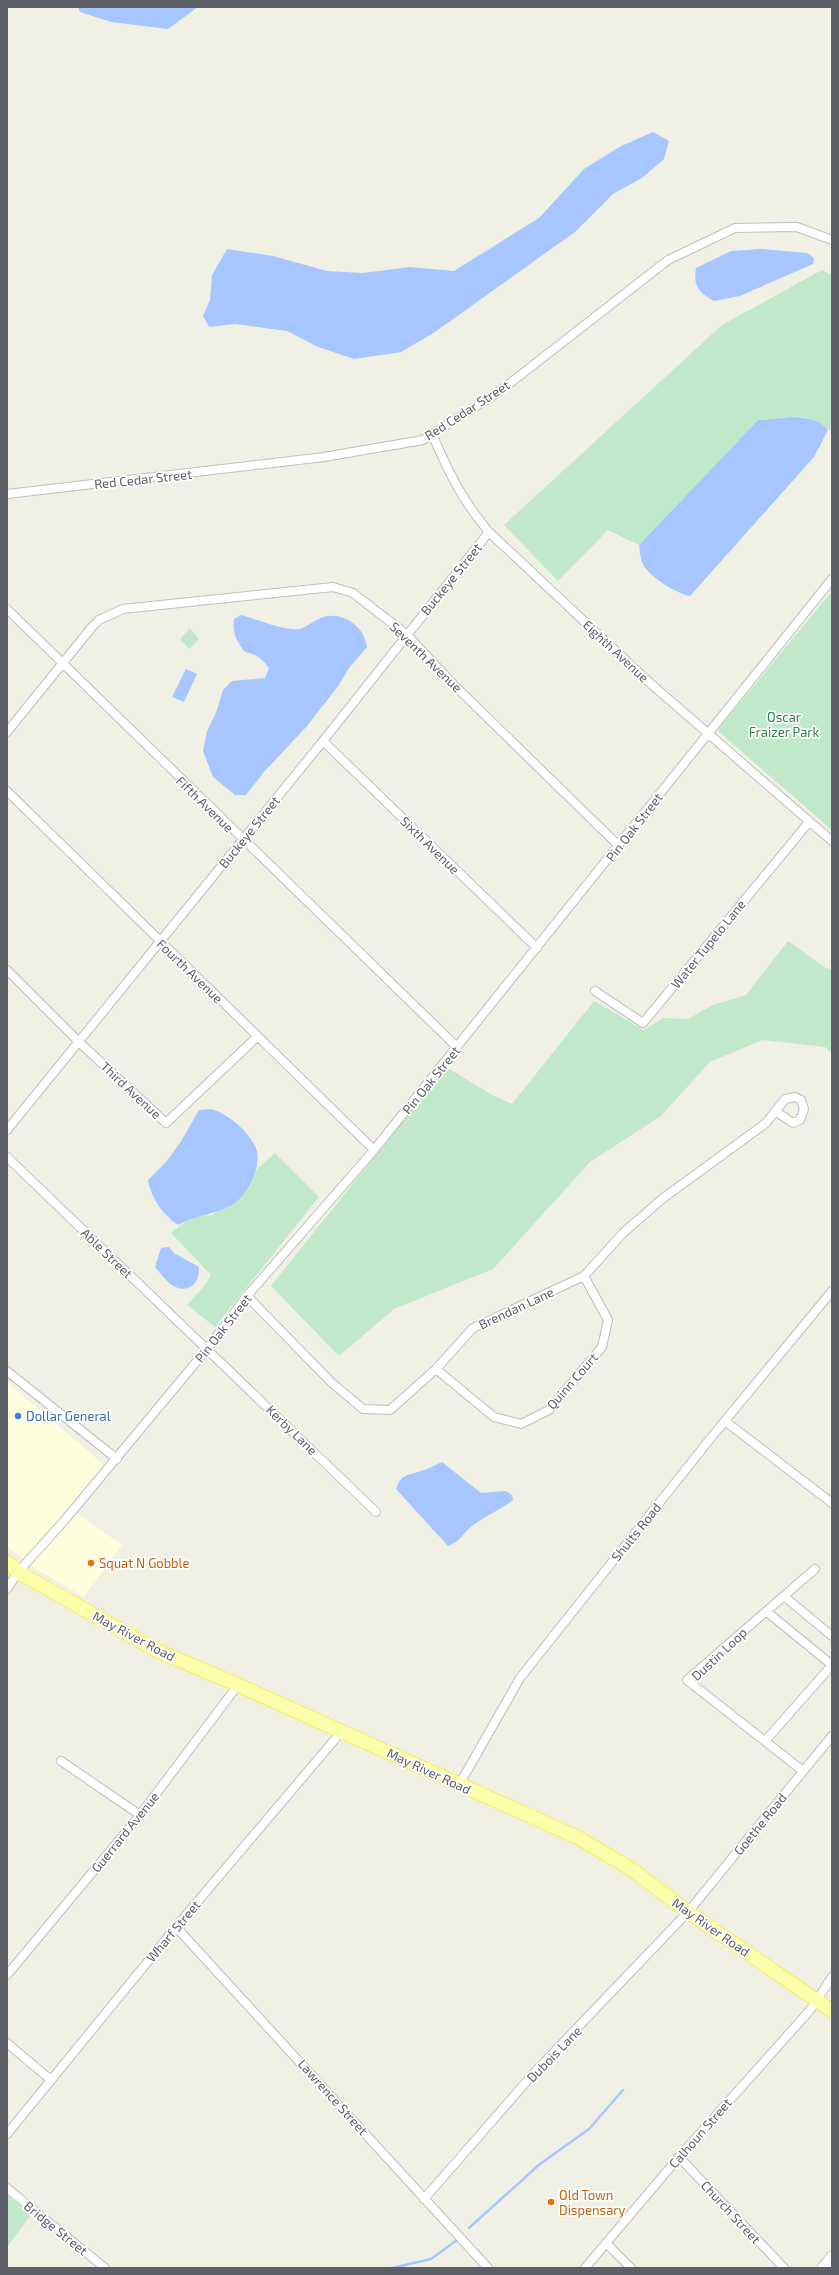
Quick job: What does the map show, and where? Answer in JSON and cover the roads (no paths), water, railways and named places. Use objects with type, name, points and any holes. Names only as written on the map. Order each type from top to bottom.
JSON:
[{"type":"main road","name":"May River Road","points":[[7,1562],[18,1572],[156,1650],[238,1685],[579,1838],[631,1870],[688,1912],[832,2011]]},
{"type":"street","name":"Red Cedar Street","points":[[7,494],[324,457],[423,440],[500,391],[668,260],[735,228],[797,227],[832,240]]},
{"type":"street","name":"Eighth Avenue","points":[[432,434],[455,486],[470,509],[489,532],[650,683],[832,841]]},
{"type":"street","name":"Buckeye Street","points":[[7,1130],[323,741],[406,634],[489,532]]},
{"type":"street","name":"Pin Oak Street","points":[[7,1589],[18,1572],[34,1557],[117,1459],[207,1349],[248,1296],[374,1150],[832,579]]},
{"type":"street","name":"Seventh Avenue","points":[[7,732],[99,620],[123,610],[333,587],[353,592],[406,634],[454,685],[619,846]]},
{"type":"street","name":"Fifth Avenue","points":[[7,609],[457,1047]]},
{"type":"street","name":"Sixth Avenue","points":[[323,741],[537,948]]},
{"type":"street","name":"Fourth Avenue","points":[[7,791],[374,1150]]},
{"type":"street","name":"Water Tupelo Lane","points":[[595,991],[643,1022],[809,822]]},
{"type":"street","name":"Third Avenue","points":[[7,970],[79,1042],[166,1122],[257,1037]]},
{"type":"street","name":"Brendan Lane","points":[[248,1296],[332,1383],[363,1408],[390,1410],[436,1369],[473,1328],[584,1276],[622,1234],[656,1204],[766,1123],[775,1111]]},
{"type":"street","name":"Able Street","points":[[7,1157],[207,1349]]},
{"type":"street","name":"Quinn Court","points":[[436,1369],[494,1417],[521,1424],[549,1410],[602,1347],[608,1320],[584,1276]]},
{"type":"street","name":"Shults Road","points":[[459,1785],[520,1678],[725,1421],[832,1291]]},
{"type":"street","name":"Kerby Lane","points":[[207,1349],[376,1512]]},
{"type":"street","points":[[7,1371],[117,1459]]},
{"type":"street","points":[[725,1421],[832,1503]]},
{"type":"street","name":"Dustin Loop","points":[[803,1771],[766,1740],[687,1680],[785,1597],[815,1569]]},
{"type":"street","points":[[785,1597],[832,1636]]},
{"type":"street","points":[[766,1740],[832,1665],[767,1612]]},
{"type":"street","name":"Guerrard Avenue","points":[[7,1975],[140,1815],[238,1685]]},
{"type":"street","name":"Wharf Street","points":[[7,2134],[176,1926],[342,1732]]},
{"type":"street","name":"Goethe Road","points":[[688,1912],[832,1736]]},
{"type":"street","points":[[61,1761],[140,1815]]},
{"type":"street","name":"Dubois Lane","points":[[424,2199],[534,2073],[688,1912]]},
{"type":"street","name":"Lawrence Street","points":[[176,1926],[488,2268]]},
{"type":"street","name":"Calhoun Street","points":[[585,2268],[679,2157],[817,2000],[832,1976]]},
{"type":"street","points":[[7,2043],[50,2080]]},
{"type":"street","name":"Church Street","points":[[679,2157],[784,2268]]},
{"type":"street","name":"Bridge Street","points":[[7,2188],[104,2268]]},
{"type":"street","points":[[606,2243],[631,2268]]},
{"type":"street","points":[[823,2268],[832,2257]]},
{"type":"water","points":[[78,7],[198,7],[168,29],[111,22],[80,12]]},
{"type":"water","points":[[653,132],[669,141],[664,159],[642,178],[613,194],[575,232],[435,332],[401,352],[354,359],[318,347],[287,331],[235,324],[209,327],[203,316],[210,300],[212,275],[227,249],[273,256],[327,271],[363,273],[410,267],[454,271],[539,218],[584,169],[619,147]]},
{"type":"water","points":[[761,249],[807,253],[814,258],[813,264],[740,296],[714,301],[704,295],[698,288],[695,280],[696,268],[731,251]]},
{"type":"water","points":[[792,417],[807,418],[816,421],[828,430],[814,457],[690,596],[678,592],[651,574],[642,562],[639,545],[758,420]]},
{"type":"water","points":[[241,615],[278,627],[293,629],[302,628],[324,617],[338,616],[352,622],[358,627],[367,647],[349,668],[339,685],[307,726],[264,772],[246,795],[235,795],[213,777],[203,751],[207,731],[216,713],[223,690],[232,681],[265,678],[269,668],[259,657],[245,652],[237,641],[234,633],[234,619]]},
{"type":"water","points":[[186,669],[197,674],[184,702],[172,697]]},
{"type":"water","points":[[211,1109],[236,1123],[252,1140],[257,1153],[256,1170],[249,1187],[238,1201],[219,1211],[191,1219],[178,1225],[158,1206],[148,1180],[166,1162],[180,1143],[199,1110]]},
{"type":"water","points":[[169,1247],[174,1253],[199,1267],[196,1281],[193,1285],[182,1289],[171,1285],[155,1267],[161,1248]]},
{"type":"water","points":[[442,1462],[481,1493],[506,1491],[512,1495],[513,1500],[477,1522],[456,1542],[448,1546],[396,1489],[400,1480],[406,1476]]},
{"type":"waterway","points":[[469,2228],[540,2164],[589,2129],[623,2090]]},
{"type":"waterway","points":[[392,2268],[431,2259],[457,2240]]},
{"type":"place","name":"Dollar General","points":[[18,1416]]},
{"type":"place","name":"Squat N Gobble","points":[[91,1563]]},
{"type":"place","name":"Old Town Dispensary","points":[[551,2202]]},
{"type":"park label","name":"Oscar Fraizer Park","points":[[784,724]]}]
